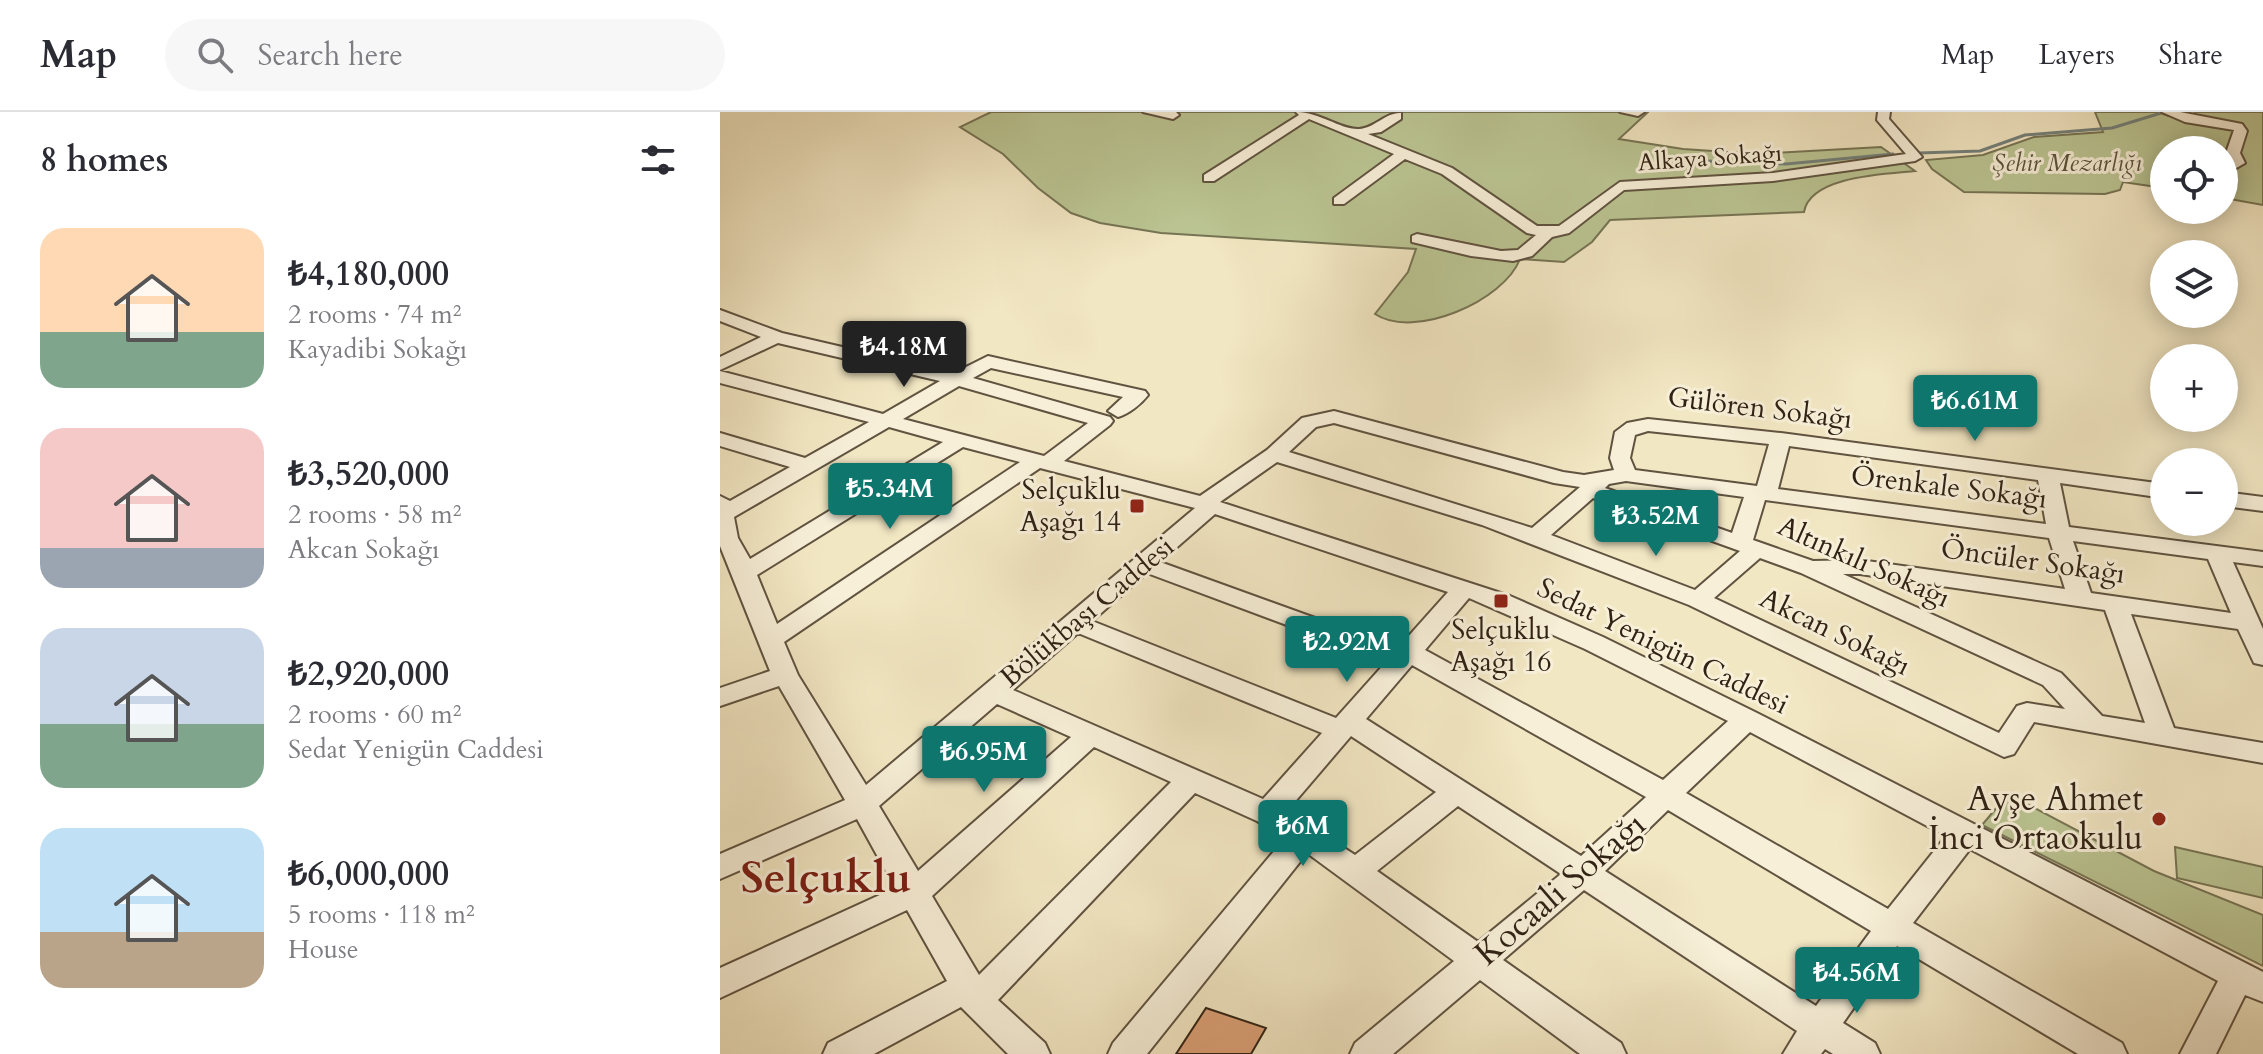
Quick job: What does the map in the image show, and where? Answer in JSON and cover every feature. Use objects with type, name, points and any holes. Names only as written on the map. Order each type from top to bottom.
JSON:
[{"type":"street","points":[[1149,112],[1173,115]]},
{"type":"street","points":[[1626,112],[1638,112]]},
{"type":"street","name":"Alkaya Sokağı","points":[[1547,233],[1571,226],[1620,186],[1773,177],[1915,157],[1883,120],[1884,112]]},
{"type":"street","points":[[2168,112],[2189,119],[2238,127],[2241,131],[2238,139]]},
{"type":"street","points":[[1209,178],[1306,113],[1447,171],[1532,230],[1547,233]]},
{"type":"street","points":[[1356,133],[1377,129],[1397,116]]},
{"type":"street","points":[[1339,201],[1405,152]]},
{"type":"street","points":[[1417,239],[1489,254],[1516,255],[1526,252],[1547,233]]},
{"type":"street","points":[[720,315],[776,337],[1110,416]]},
{"type":"street","points":[[724,378],[776,337]]},
{"type":"street","points":[[770,640],[1041,463],[1138,395],[996,361],[986,363],[808,466],[721,509],[733,565],[785,675],[972,994],[1032,1054]]},
{"type":"street","name":"Sedat Yenigün Caddesi","points":[[724,378],[1207,505],[1501,601],[1747,719],[2251,981]]},
{"type":"street","name":"Bölükbaşı Caddesi","points":[[720,867],[863,804],[1144,564],[1207,505],[1274,454],[1309,422],[1334,417],[1596,485]]},
{"type":"street","name":"Gülören Sokağı","points":[[1626,475],[1620,458],[1625,432],[1648,425],[1781,439],[2150,489]]},
{"type":"street","points":[[720,439],[808,466]]},
{"type":"street","points":[[1698,600],[1749,545],[1761,493],[1781,439]]},
{"type":"street","points":[[733,565],[959,441]]},
{"type":"street","name":"Akcan Sokağı","points":[[1274,454],[1490,520],[1698,600],[2004,747],[2027,712],[2094,724]]},
{"type":"street","name":"Örenkale Sokağı","points":[[1596,485],[1626,475],[2263,559]]},
{"type":"street","points":[[2048,475],[2059,532],[2080,597]]},
{"type":"street","points":[[1535,537],[1596,485]]},
{"type":"street","name":"Altınkılı Sokağı","points":[[1596,485],[1809,568],[2052,679],[2094,724]]},
{"type":"street","points":[[2238,501],[2263,504]]},
{"type":"street","points":[[2217,553],[2263,657]]},
{"type":"street","points":[[1144,564],[1406,656],[1666,795],[2109,1054]]},
{"type":"street","name":"Öncüler Sokağı","points":[[1809,568],[1860,567],[2248,623]]},
{"type":"street","points":[[1268,813],[1464,589]]},
{"type":"street","points":[[2114,602],[2163,735]]},
{"type":"street","points":[[1075,623],[1344,726],[1457,791],[1583,873],[1810,1040],[1862,1054]]},
{"type":"street","points":[[720,697],[785,675]]},
{"type":"street","points":[[994,692],[1268,813],[1304,835],[1479,960],[1603,1053]]},
{"type":"street","name":"Kocaali Sokağı","points":[[1368,1054],[1583,873],[1747,719]]},
{"type":"street","points":[[2094,724],[2263,753]]},
{"type":"street","points":[[720,984],[914,893],[1090,735]]},
{"type":"street","points":[[841,1054],[972,994],[1191,779]]},
{"type":"street","points":[[1355,872],[1457,791]]},
{"type":"street","points":[[1810,1040],[1965,833]]},
{"type":"street","points":[[1126,1054],[1304,835]]},
{"type":"street","points":[[2198,1054],[2251,981]]},
{"type":"green space","points":[[991,112],[1648,112],[1619,139],[1683,149],[1758,154],[1881,147],[1915,171],[1868,176],[1834,184],[1809,200],[1804,212],[1610,220],[1592,242],[1564,262],[1520,259],[1496,289],[1477,302],[1434,319],[1392,321],[1375,314],[1408,272],[1416,249],[1161,233],[1100,223],[1071,213],[1038,188],[1003,154],[960,127]]},
{"type":"green space","name":"Şehir Mezarlığı","points":[[2095,112],[2159,112],[2178,117],[2196,112],[2263,112],[2263,205],[2238,201],[2238,136],[2150,136],[2150,186],[2123,182],[2120,190],[2105,194],[1964,192],[1932,169],[1926,160],[1983,155],[2034,137],[2103,132]]},
{"type":"green space","points":[[2008,794],[2154,871],[2263,915],[2263,966],[1982,825]]},
{"type":"green space","points":[[2175,847],[2263,867],[2263,898],[2177,878]]},
{"type":"building","points":[[1206,1008],[1266,1028],[1251,1054],[1176,1054]]},
{"type":"waterway","points":[[1919,153],[1980,151],[2025,135],[2112,128],[2161,113]]},
{"type":"waterway","points":[[1679,160],[1786,164],[1893,154]]},
{"type":"place","name":"Selçuklu Aşağı 14","points":[[1137,506]]},
{"type":"place","name":"Selçuklu Aşağı 16","points":[[1501,601]]},
{"type":"place","name":"Ayşe Ahmet İnci Ortaokulu","points":[[2159,819]]},
{"type":"district","name":"Selçuklu","points":[[826,878]]}]
